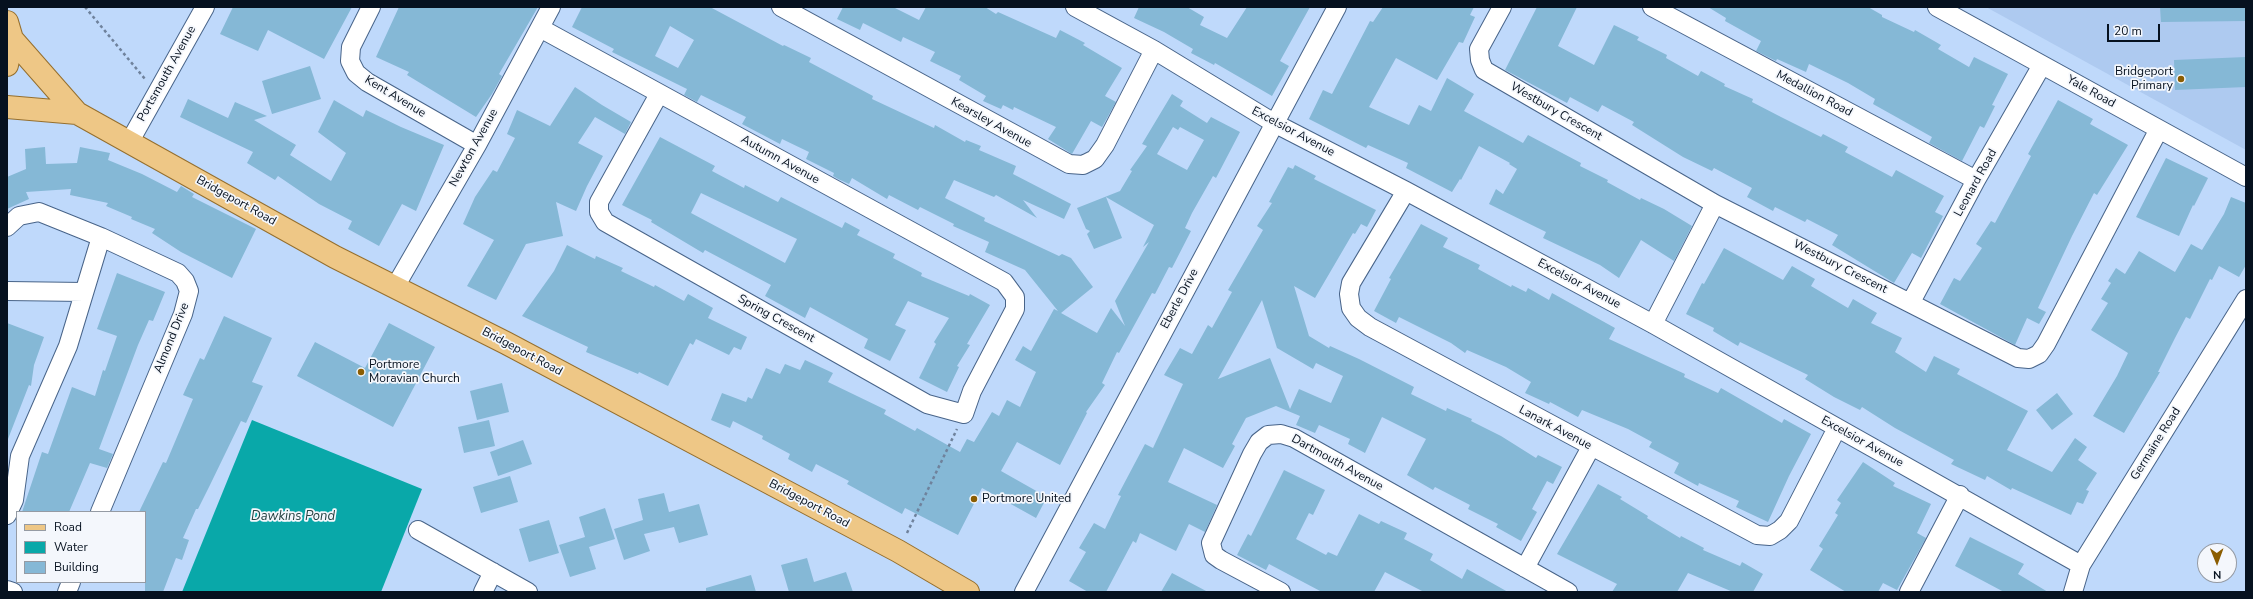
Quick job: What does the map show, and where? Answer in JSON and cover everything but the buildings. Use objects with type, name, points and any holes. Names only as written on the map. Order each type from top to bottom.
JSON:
[{"type":"main road","points":[[7,65],[11,7]]},
{"type":"main road","name":"Bridgeport Road","points":[[9,27],[77,113]]},
{"type":"main road","name":"Bridgeport Road","points":[[7,107],[77,113],[130,141],[335,257],[506,343],[898,551],[968,592]]},
{"type":"street","name":"Portsmouth Avenue","points":[[130,141],[205,7]]},
{"type":"street","name":"Kent Avenue","points":[[371,7],[351,47],[350,61],[356,73],[366,82],[477,145]]},
{"type":"street","name":"Newton Avenue","points":[[394,287],[477,145],[551,7]]},
{"type":"street","name":"Kearsley Avenue","points":[[782,7],[1069,164],[1083,165],[1095,159],[1106,145],[1154,50]]},
{"type":"street","name":"Excelsior Avenue","points":[[1075,7],[1154,50],[1274,123],[1406,191],[1654,324],[1837,428],[1960,495],[2081,565]]},
{"type":"street","name":"Eberle Drive","points":[[1024,592],[1337,7]]},
{"type":"street","name":"Westbury Crescent","points":[[1502,7],[1479,49],[1480,60],[1484,70],[1715,204],[1911,302],[2018,358],[2029,359],[2039,354],[2046,344],[2159,129]]},
{"type":"street","name":"Medallion Road","points":[[1652,7],[1976,180]]},
{"type":"street","name":"Yale Road","points":[[1936,7],[2246,177]]},
{"type":"street","name":"Autumn Avenue","points":[[540,28],[1004,282],[1015,297],[1015,309],[972,391],[964,414]]},
{"type":"street","name":"Leonard Road","points":[[1911,302],[1976,180],[2042,65]]},
{"type":"street","name":"Spring Crescent","points":[[659,94],[599,202],[600,212],[605,222],[926,404],[964,414]]},
{"type":"street","name":"Lanark Avenue","points":[[1406,191],[1351,283],[1349,294],[1351,308],[1358,318],[1370,328],[1757,535],[1770,536],[1780,530],[1789,521],[1837,428]]},
{"type":"street","points":[[1654,324],[1715,204]]},
{"type":"street","name":"Almond Drive","points":[[7,227],[19,216],[39,212],[101,237],[178,273],[190,290],[183,314],[100,511]]},
{"type":"street","points":[[7,515],[14,500],[20,456],[68,346],[101,237]]},
{"type":"street","points":[[7,291],[84,292]]},
{"type":"street","name":"Germaine Road","points":[[2072,592],[2081,565],[2246,299]]},
{"type":"street","name":"Dartmouth Avenue","points":[[1281,592],[1221,560],[1212,549],[1214,536],[1259,442],[1268,435],[1281,434],[1294,438],[1568,592]]},
{"type":"street","points":[[1525,568],[1591,447]]},
{"type":"street","points":[[1909,592],[1960,495]]},
{"type":"street","points":[[418,530],[528,592]]},
{"type":"street","points":[[482,592],[492,572]]},
{"type":"street","points":[[7,590],[13,592]]},
{"type":"path","points":[[85,7],[157,92]]},
{"type":"path","points":[[898,551],[964,414]]},
{"type":"shaded area","name":"Bridgeport Primary","points":[[1986,7],[2246,7],[2246,150]]},
{"type":"water","name":"Dawkins Pond","points":[[252,420],[422,489],[381,592],[182,592]]},
{"type":"place","name":"Bridgeport Primary","points":[[2181,79]]},
{"type":"place","name":"Portmore Moravian Church","points":[[361,372]]},
{"type":"place","name":"Portmore United","points":[[974,499]]}]
